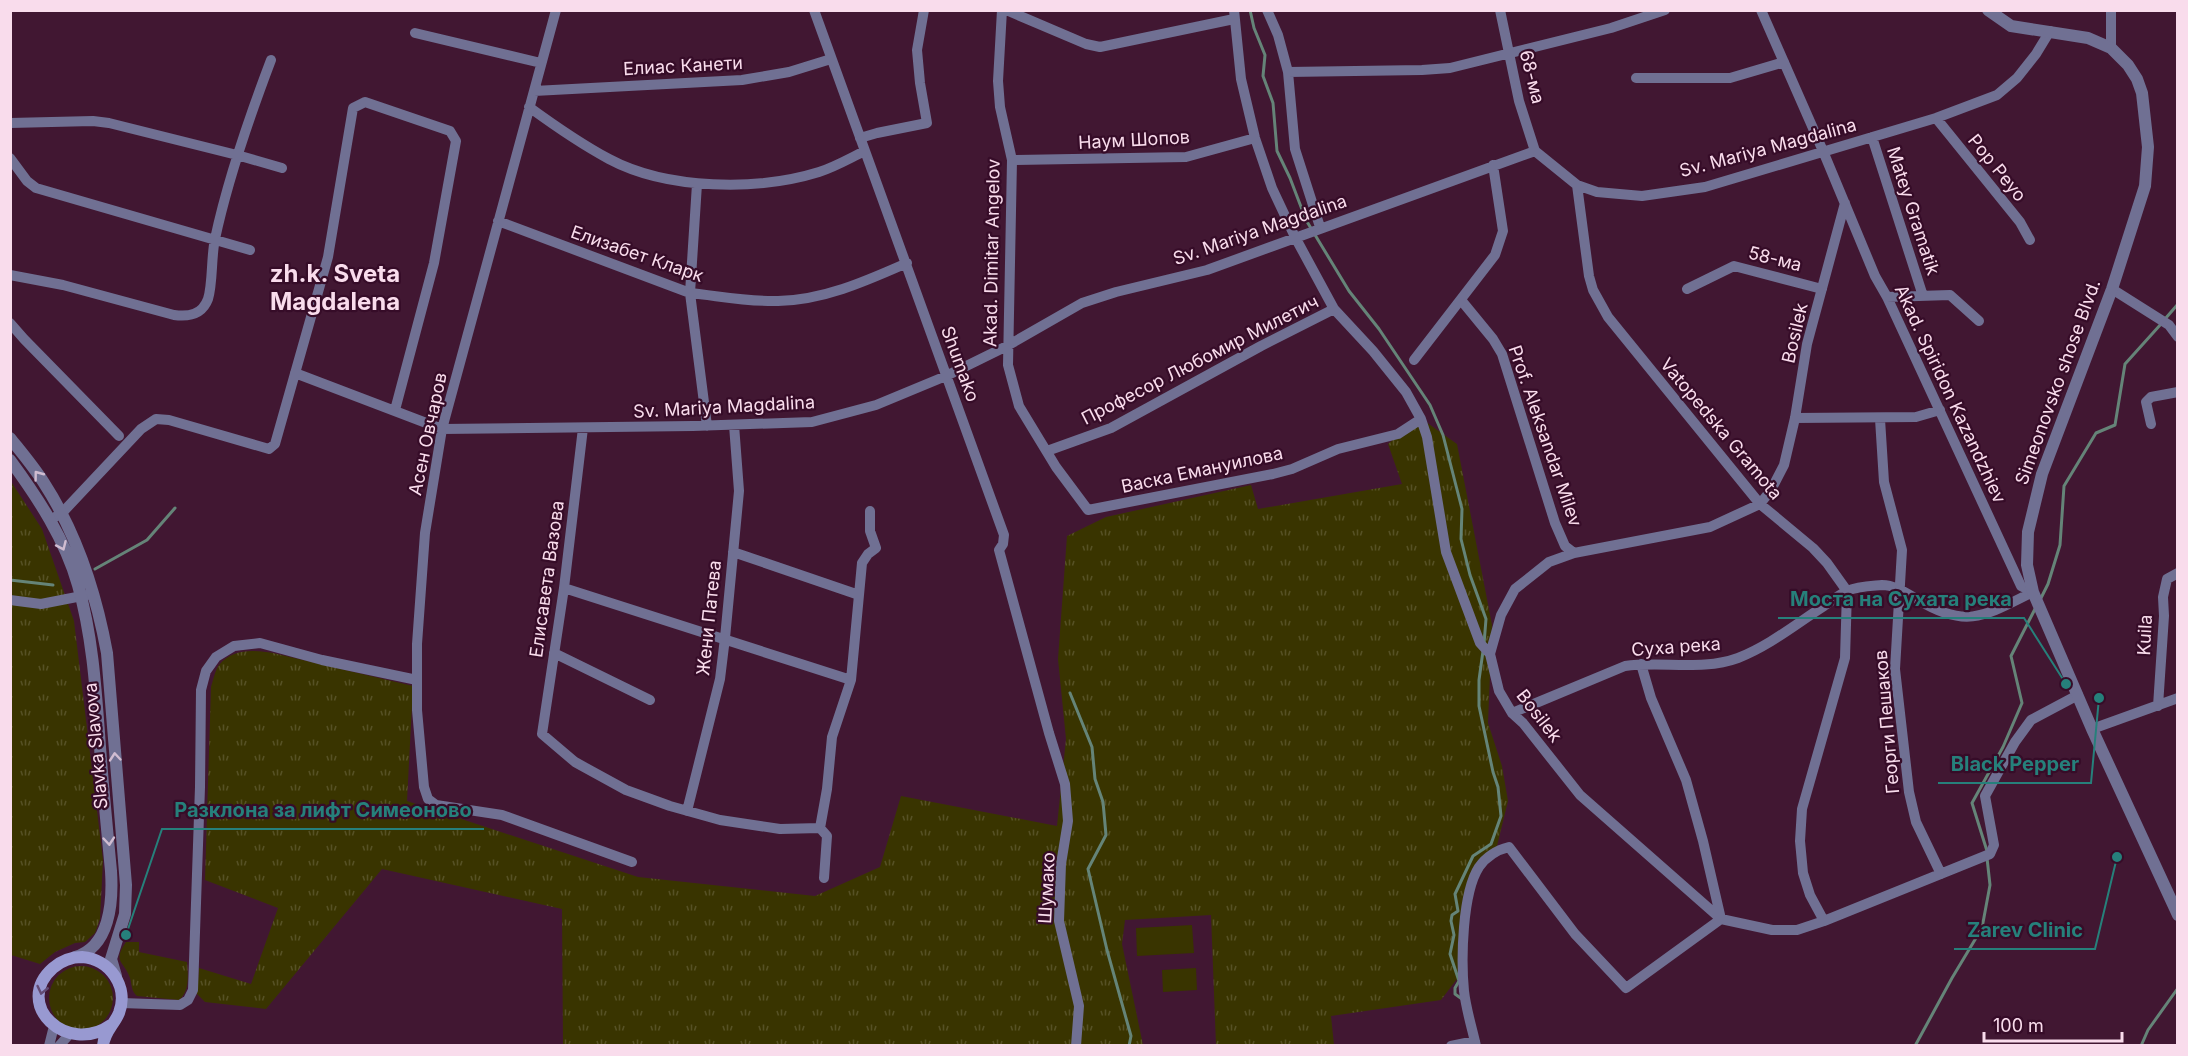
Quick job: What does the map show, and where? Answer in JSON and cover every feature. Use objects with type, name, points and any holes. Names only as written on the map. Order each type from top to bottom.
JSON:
[{"type":"main road","points":[[103,1046],[104,1039],[120,1011],[122,995],[117,980],[108,967],[94,959],[78,957],[70,958],[50,971],[41,985],[39,994],[41,1009],[53,1030],[71,1042],[91,1038],[111,1026]]},
{"type":"street","name":"Асен Овчаров","points":[[556,10],[442,429],[426,533],[417,644],[421,770],[428,799],[436,805],[502,815],[632,862]]},
{"type":"street","name":"Shumako","points":[[814,10],[1004,535],[1004,544],[999,550],[1065,784],[1067,833],[1058,908],[1060,932],[1079,1006],[1076,1046]]},
{"type":"street","points":[[860,138],[927,123],[917,50],[924,10]]},
{"type":"street","points":[[1004,10],[1086,44],[1100,47],[1234,15],[1241,79],[1255,138],[1272,188],[1295,237],[1334,309],[1373,351],[1406,392],[1421,419],[1427,437],[1446,552],[1480,643],[1490,654]]},
{"type":"street","name":"Akad. Dimitar Angelov","points":[[1004,10],[998,81],[1000,107],[1012,160],[1008,365],[1019,406],[1066,481],[1088,510]]},
{"type":"street","points":[[1267,10],[1278,35],[1288,72],[1295,149],[1320,227]]},
{"type":"street","name":"68-ма","points":[[1500,10],[1519,101],[1534,151]]},
{"type":"street","points":[[1288,72],[1450,68],[1611,28],[1665,10]]},
{"type":"street","points":[[1761,10],[1845,202]]},
{"type":"street","name":"Simeonovsko shose Blvd.","points":[[1988,10],[2011,26],[2088,38],[2111,48],[2128,65],[2142,93],[2148,160],[2145,186],[2112,289],[2042,474],[2028,532],[2027,565],[2033,592],[2092,729],[2178,915]]},
{"type":"street","points":[[2111,10],[2111,48]]},
{"type":"street","name":"Sv. Mariya Magdalina","points":[[442,429],[734,426],[812,422],[876,405],[946,376],[1007,346],[1082,303],[1116,292],[1207,270],[1534,151],[1577,185],[1597,192],[1642,196],[1705,187],[1936,118],[1996,95],[2017,78],[2050,31]]},
{"type":"street","points":[[415,33],[541,63]]},
{"type":"street","name":"Елиас Канети","points":[[534,91],[742,80],[789,72],[831,59]]},
{"type":"street","points":[[10,275],[63,285],[174,315],[188,317],[199,311],[208,299],[214,241],[237,155],[271,60]]},
{"type":"street","points":[[1636,78],[1730,78],[1784,62]]},
{"type":"street","points":[[50,520],[62,513],[141,429],[156,419],[169,420],[269,449],[275,444],[328,257],[353,108],[365,102],[450,131],[456,141],[434,263],[396,410]]},
{"type":"street","points":[[530,106],[566,134],[611,160],[646,173],[697,184],[744,185],[797,178],[822,171],[865,151]]},
{"type":"street","name":"Pop Peyo","points":[[1936,118],[2020,222],[2030,240]]},
{"type":"street","points":[[10,123],[93,121],[109,123],[282,168]]},
{"type":"street","name":"Matey Gramatik","points":[[1872,137],[1923,296]]},
{"type":"street","name":"Наум Шопов","points":[[1012,160],[1186,157],[1255,138]]},
{"type":"street","points":[[10,158],[27,181],[36,188],[250,250]]},
{"type":"street","points":[[1414,360],[1495,255],[1503,231],[1492,165]]},
{"type":"street","points":[[697,184],[690,293],[707,426]]},
{"type":"street","name":"Vatopedska Gramota","points":[[1577,185],[1589,276],[1593,290],[1608,316],[1760,504],[1813,548],[1847,591]]},
{"type":"street","name":"Bosilek","points":[[1760,504],[1771,490],[1784,465],[1795,418],[1807,344],[1845,202]]},
{"type":"street","name":"Akad. Spiridon Kazandzhiev","points":[[1845,202],[1875,276],[1887,297],[2021,586],[2033,592]]},
{"type":"street","name":"Елизабет Кларк","points":[[498,221],[690,293],[778,301],[814,297],[852,286],[907,263]]},
{"type":"street","name":"58-ма","points":[[1688,289],[1734,266],[1822,289]]},
{"type":"street","points":[[2112,289],[2169,325],[2178,337]]},
{"type":"street","points":[[1887,297],[1950,295],[1979,321]]},
{"type":"street","name":"Prof. Aleksandar Milev","points":[[1461,300],[1493,339],[1502,354],[1555,523],[1566,546],[1574,553]]},
{"type":"street","name":"Професор Любомир Милетич","points":[[1047,451],[1111,428],[1334,309]]},
{"type":"street","points":[[10,323],[119,436]]},
{"type":"street","points":[[295,373],[442,429]]},
{"type":"street","points":[[2151,424],[2146,402],[2151,397],[2178,392]]},
{"type":"street","points":[[1795,418],[1880,419],[1916,417],[1940,410]]},
{"type":"street","name":"Васка Емануилова","points":[[1088,510],[1292,469],[1338,448],[1398,434],[1421,419]]},
{"type":"street","name":"Георги Пешаков","points":[[1880,419],[1884,482],[1902,550],[1895,669],[1909,792],[1916,822],[1941,874]]},
{"type":"street","name":"Жени Патева","points":[[687,811],[720,679],[739,491],[734,426]]},
{"type":"street","name":"Елисавета Вазова","points":[[584,428],[564,588],[542,734],[575,762],[626,790],[687,811]]},
{"type":"street","name":"Slavka Slavova","points":[[10,438],[44,482],[62,513],[95,594],[107,652],[126,885],[125,914],[111,959],[117,980]]},
{"type":"street","name":"Slavka Slavova","points":[[10,460],[50,520],[77,582],[93,655],[112,886],[105,927],[96,945],[82,955],[70,958]]},
{"type":"street","points":[[1490,654],[1502,615],[1515,589],[1549,562],[1574,553],[1710,527],[1760,504]]},
{"type":"street","points":[[820,828],[827,789],[832,737],[851,680],[862,563],[876,548],[870,531],[870,511]]},
{"type":"street","points":[[733,552],[859,595]]},
{"type":"street","name":"Kuila","points":[[2158,706],[2164,616],[2163,597],[2167,579],[2178,573]]},
{"type":"street","name":"Суха река","points":[[1512,713],[1625,666],[1707,664],[1736,659],[1763,646],[1847,591],[1865,586],[1887,585],[1901,590],[1935,610],[1959,618],[1986,615],[2033,592]]},
{"type":"street","points":[[564,588],[851,680]]},
{"type":"street","points":[[1824,921],[1810,895],[1803,873],[1800,841],[1802,809],[1845,658],[1847,591]]},
{"type":"street","points":[[10,600],[41,604],[95,594]]},
{"type":"street","points":[[121,1003],[180,1005],[188,1000],[193,990],[201,690],[206,671],[216,657],[234,645],[260,643],[322,660],[417,680]]},
{"type":"street","points":[[554,653],[650,700]]},
{"type":"street","name":"Bosilek","points":[[1490,654],[1499,691],[1512,713],[1523,723],[1580,795],[1720,920]]},
{"type":"street","points":[[1641,664],[1651,698],[1686,780],[1703,841],[1720,920]]},
{"type":"street","points":[[1451,1046],[1476,1043],[1464,993],[1463,926],[1468,898],[1479,868],[1496,850],[1509,847],[1575,934],[1626,988],[1720,920],[1772,930],[1797,930],[1986,856],[1994,845],[1986,796],[2015,742],[2031,720],[2078,695]]},
{"type":"street","points":[[2092,729],[2178,698]]},
{"type":"street","points":[[687,811],[720,820],[780,829],[820,828]]},
{"type":"street","points":[[820,828],[827,836],[824,878]]},
{"type":"street","points":[[49,1046],[53,1030]]},
{"type":"green space","points":[[1419,417],[1457,444],[1492,625],[1488,723],[1502,766],[1508,801],[1496,850],[1479,868],[1468,898],[1463,971],[1441,1000],[1331,1016],[1334,1045],[1216,1045],[1211,915],[1125,920],[1122,944],[1143,1045],[563,1045],[562,909],[382,869],[266,1009],[205,1002],[197,994],[199,968],[251,984],[278,908],[205,880],[211,687],[218,667],[225,659],[237,653],[251,651],[273,653],[413,686],[407,801],[638,877],[815,896],[880,867],[901,796],[1057,826],[1066,739],[1058,659],[1067,536],[1106,517],[1251,485],[1258,509],[1402,484],[1388,444]]},
{"type":"green space","points":[[10,480],[42,529],[74,621],[103,860],[100,919],[95,933],[85,942],[75,943],[55,952],[40,964],[11,955]]},
{"type":"green space","points":[[1192,925],[1194,953],[1137,956],[1136,928]]},
{"type":"green space","points":[[126,942],[139,942],[139,952],[187,962],[187,987],[179,1000],[135,994],[128,972],[120,958]]},
{"type":"green space","points":[[81,966],[93,968],[104,975],[111,986],[113,998],[111,1010],[104,1021],[93,1028],[81,1030],[69,1028],[58,1021],[51,1010],[49,998],[51,986],[58,975],[69,968]]},
{"type":"green space","points":[[1196,968],[1197,990],[1163,992],[1162,970]]},
{"type":"waterway","points":[[1250,10],[1254,28],[1265,55],[1263,76],[1273,103],[1277,151],[1306,220],[1349,291],[1379,329],[1430,405],[1443,435],[1462,509],[1461,539],[1470,575],[1486,619],[1484,644]]},
{"type":"waterway","points":[[2165,319],[2178,304]]},
{"type":"waterway","points":[[2041,598],[2048,584],[2060,545],[2064,486],[2096,433],[2115,425],[2125,364],[2161,324]]},
{"type":"waterway","points":[[95,569],[147,540],[175,508]]},
{"type":"waterway","points":[[10,580],[53,585]]},
{"type":"waterway","points":[[1987,851],[1972,803],[2003,747],[2022,703],[2011,656],[2036,607]]},
{"type":"waterway","points":[[1462,999],[1455,994],[1459,981],[1450,954],[1454,935],[1452,915],[1458,911],[1455,894],[1473,856],[1491,844],[1501,816],[1498,787],[1479,706],[1479,680],[1483,651]]},
{"type":"waterway","points":[[1070,693],[1092,747],[1095,779],[1103,802],[1106,835],[1088,869],[1131,1036],[1129,1046]]},
{"type":"waterway","points":[[1915,1046],[1982,928],[1990,885],[1987,858]]},
{"type":"waterway","points":[[2141,1046],[2148,1030],[2178,988]]},
{"type":"place","name":"Моста на Сухата река","points":[[2066,684]]},
{"type":"place","name":"Black Pepper","points":[[2099,698]]},
{"type":"place","name":"Zarev Clinic","points":[[2117,857]]},
{"type":"place","name":"Разклона за лифт Симеоново","points":[[126,935]]},
{"type":"district","name":"zh.k. Sveta Magdalena","points":[[335,288]]}]
